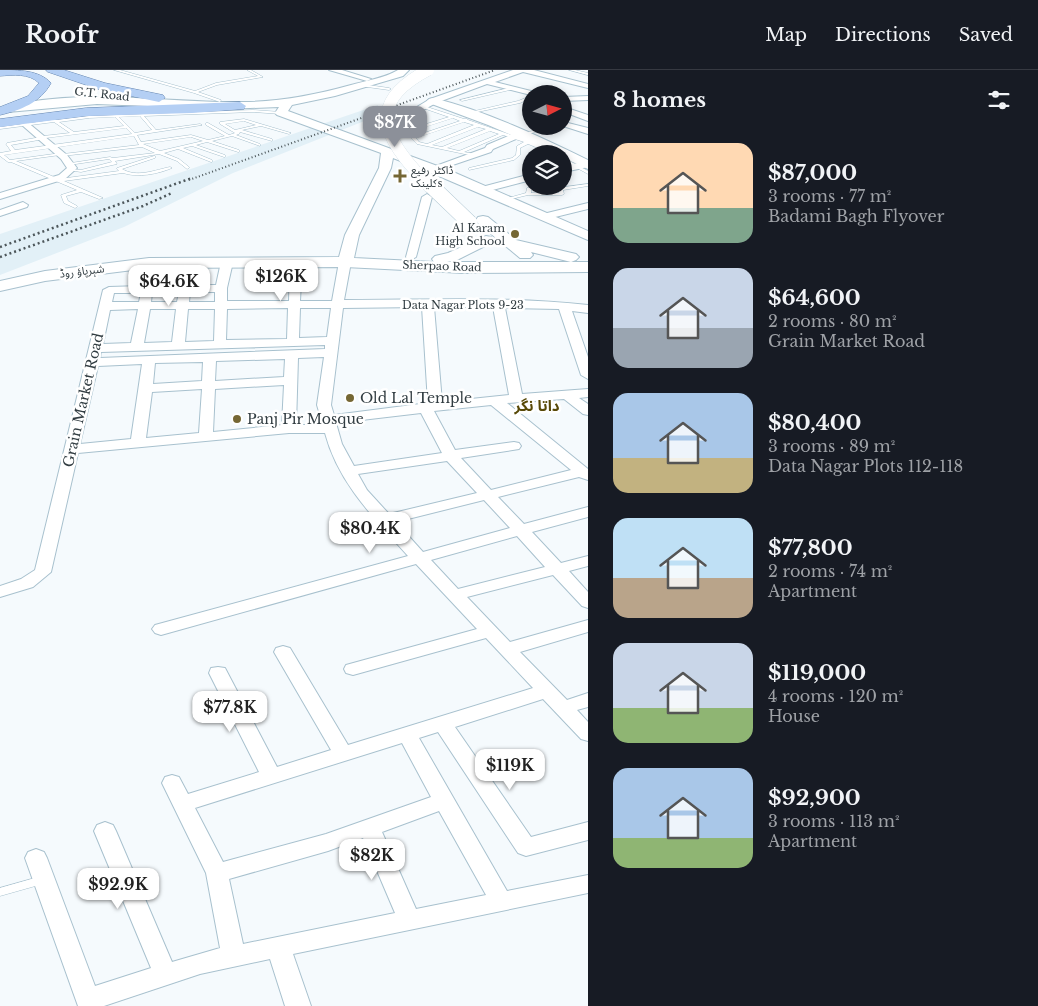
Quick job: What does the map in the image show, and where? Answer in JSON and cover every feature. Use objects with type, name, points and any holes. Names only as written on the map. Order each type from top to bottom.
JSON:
[{"type":"main road","points":[[52,70],[102,86],[159,98]]},
{"type":"main road","points":[[4,110],[44,103],[95,100],[284,107],[399,70]]},
{"type":"main road","points":[[364,82],[399,74],[404,70]]},
{"type":"main road","points":[[428,70],[394,94],[386,111],[388,128],[399,150],[414,169],[477,222],[514,244],[534,263],[588,267]]},
{"type":"main road","points":[[441,70],[410,91],[403,103],[404,136],[421,160],[477,222],[486,240],[510,263],[588,260]]},
{"type":"main road","points":[[0,73],[27,71],[42,77],[46,83],[38,93],[23,103],[4,110]]},
{"type":"main road","name":"G.T. Road","points":[[46,83],[63,89],[104,96],[268,101],[296,98],[364,82]]},
{"type":"main road","points":[[429,104],[520,138],[564,152],[585,167]]},
{"type":"main road","points":[[0,124],[86,112],[240,106]]},
{"type":"main road","points":[[284,107],[588,236]]},
{"type":"main road","points":[[345,262],[352,235],[385,168],[387,151]]},
{"type":"main road","points":[[440,259],[452,257],[486,240]]},
{"type":"main road","points":[[514,244],[588,260]]},
{"type":"main road","name":"Sherpao Road","points":[[370,262],[411,257],[510,263]]},
{"type":"main road","name":"شېرپاؤ روڈ","points":[[0,286],[31,278],[130,265],[227,262],[345,262]]},
{"type":"main road","name":"Sherpao Road","points":[[345,262],[446,268],[510,263]]},
{"type":"street","points":[[333,70],[364,82]]},
{"type":"street","points":[[404,118],[429,104],[520,70]]},
{"type":"street","points":[[525,70],[588,86]]},
{"type":"street","points":[[487,82],[522,90]]},
{"type":"street","points":[[574,99],[588,98]]},
{"type":"street","points":[[574,99],[588,105]]},
{"type":"street","points":[[572,112],[588,118]]},
{"type":"street","points":[[0,195],[57,180],[70,167],[62,155],[26,124]]},
{"type":"street","points":[[572,127],[585,129]]},
{"type":"street","points":[[438,167],[488,150],[490,147],[520,138]]},
{"type":"street","points":[[572,169],[585,167]]},
{"type":"street","points":[[481,190],[522,179]]},
{"type":"street","points":[[411,257],[427,197]]},
{"type":"street","points":[[0,213],[23,205]]},
{"type":"street","points":[[543,217],[588,206]]},
{"type":"street","points":[[220,344],[221,288],[227,262]]},
{"type":"street","points":[[345,262],[337,306],[324,405],[335,444],[360,492],[419,558],[588,734]]},
{"type":"street","points":[[289,429],[296,263]]},
{"type":"street","points":[[178,345],[187,271]]},
{"type":"street","points":[[137,347],[150,274]]},
{"type":"street","name":"Grain Market Road","points":[[0,592],[27,584],[44,572],[109,290],[221,288]]},
{"type":"street","points":[[105,306],[295,304],[337,306]]},
{"type":"street","points":[[428,304],[430,407],[451,456],[588,602]]},
{"type":"street","points":[[498,304],[516,398]]},
{"type":"street","name":"Data Nagar Plots 9-23","points":[[337,306],[498,304],[564,306],[588,309]]},
{"type":"street","points":[[564,306],[588,375]]},
{"type":"street","points":[[94,355],[137,347],[178,345],[220,344],[292,348],[332,347]]},
{"type":"street","points":[[94,355],[149,360],[210,357],[292,348]]},
{"type":"street","points":[[206,437],[210,357]]},
{"type":"street","points":[[138,443],[149,360]]},
{"type":"street","points":[[146,388],[290,381]]},
{"type":"street","points":[[71,449],[289,429],[430,407],[588,393]]},
{"type":"street","points":[[566,394],[588,410]]},
{"type":"street","points":[[494,400],[585,475]]},
{"type":"street","points":[[349,471],[514,446]]},
{"type":"street","points":[[385,520],[488,495],[585,475]]},
{"type":"street","points":[[161,629],[519,529],[588,512]]},
{"type":"street","points":[[455,596],[588,561]]},
{"type":"street","points":[[508,649],[588,626]]},
{"type":"street","points":[[353,669],[490,631]]},
{"type":"street","points":[[283,652],[344,755]]},
{"type":"street","points":[[218,673],[272,777]]},
{"type":"street","points":[[182,804],[547,691]]},
{"type":"street","points":[[563,708],[588,700]]},
{"type":"street","points":[[443,724],[526,847],[588,831]]},
{"type":"street","points":[[407,735],[501,901]]},
{"type":"street","points":[[172,783],[217,873],[234,956]]},
{"type":"street","points":[[217,873],[328,842],[444,801]]},
{"type":"street","points":[[369,828],[409,920]]},
{"type":"street","points":[[105,831],[165,974]]},
{"type":"street","points":[[40,869],[88,1000],[200,963],[588,884]]},
{"type":"street","points":[[278,946],[298,1006]]},
{"type":"lane","points":[[116,70],[220,101]]},
{"type":"lane","points":[[195,92],[216,84],[261,77],[249,70]]},
{"type":"lane","points":[[571,70],[588,74]]},
{"type":"lane","points":[[364,82],[389,89]]},
{"type":"lane","points":[[462,100],[514,88]]},
{"type":"lane","points":[[413,138],[522,101]]},
{"type":"lane","points":[[429,104],[453,116],[472,119],[502,134],[520,138],[534,145]]},
{"type":"lane","points":[[0,128],[53,120],[253,111],[284,107]]},
{"type":"lane","points":[[216,113],[229,122]]},
{"type":"lane","points":[[162,114],[175,128]]},
{"type":"lane","points":[[0,154],[200,125],[191,120],[187,114]]},
{"type":"lane","points":[[141,115],[155,131]]},
{"type":"lane","points":[[116,116],[128,127],[141,144],[178,160],[187,168]]},
{"type":"lane","points":[[453,116],[411,130],[413,138],[418,143],[474,155]]},
{"type":"lane","points":[[428,145],[472,119]]},
{"type":"lane","points":[[53,120],[73,133]]},
{"type":"lane","points":[[271,140],[233,133],[221,123],[244,120],[289,133]]},
{"type":"lane","points":[[207,124],[259,145]]},
{"type":"lane","points":[[170,168],[133,176],[127,176],[119,169],[161,153],[261,125]]},
{"type":"lane","points":[[188,126],[214,139]]},
{"type":"lane","points":[[14,152],[8,144],[73,133],[128,127]]},
{"type":"lane","points":[[443,148],[490,129]]},
{"type":"lane","points":[[459,152],[502,134]]},
{"type":"lane","points":[[520,138],[531,135]]},
{"type":"lane","points":[[12,161],[191,136],[238,151]]},
{"type":"lane","points":[[471,169],[512,159],[518,155],[520,138]]},
{"type":"lane","points":[[190,145],[224,156]]},
{"type":"lane","points":[[178,148],[211,161]]},
{"type":"lane","points":[[70,167],[161,153]]},
{"type":"lane","points":[[0,154],[9,161],[101,198]]},
{"type":"lane","points":[[70,167],[81,171],[115,163],[111,160]]},
{"type":"lane","points":[[572,162],[585,167]]},
{"type":"lane","points":[[57,180],[122,172]]},
{"type":"lane","points":[[572,188],[588,185]]},
{"type":"lane","points":[[75,207],[66,202],[63,195],[82,190]]},
{"type":"lane","points":[[503,200],[524,195]]},
{"type":"lane","points":[[0,892],[40,869]]},
{"type":"shaded area","points":[[378,105],[377,116],[233,173],[124,227],[0,275],[0,234]]},
{"type":"railway","points":[[189,180],[495,70]]},
{"type":"railway","points":[[0,247],[192,178]]},
{"type":"railway","points":[[0,257],[143,206],[172,193]]},
{"type":"place","name":"ڈاکٹر رفیع کلینکs","points":[[400,176]]},
{"type":"place","name":"Al Karam High School","points":[[515,234]]},
{"type":"place","name":"Old Lal Temple","points":[[350,398]]},
{"type":"place","name":"Panj Pir Mosque","points":[[237,419]]},
{"type":"district","name":"داتا نگر","points":[[537,406]]}]
